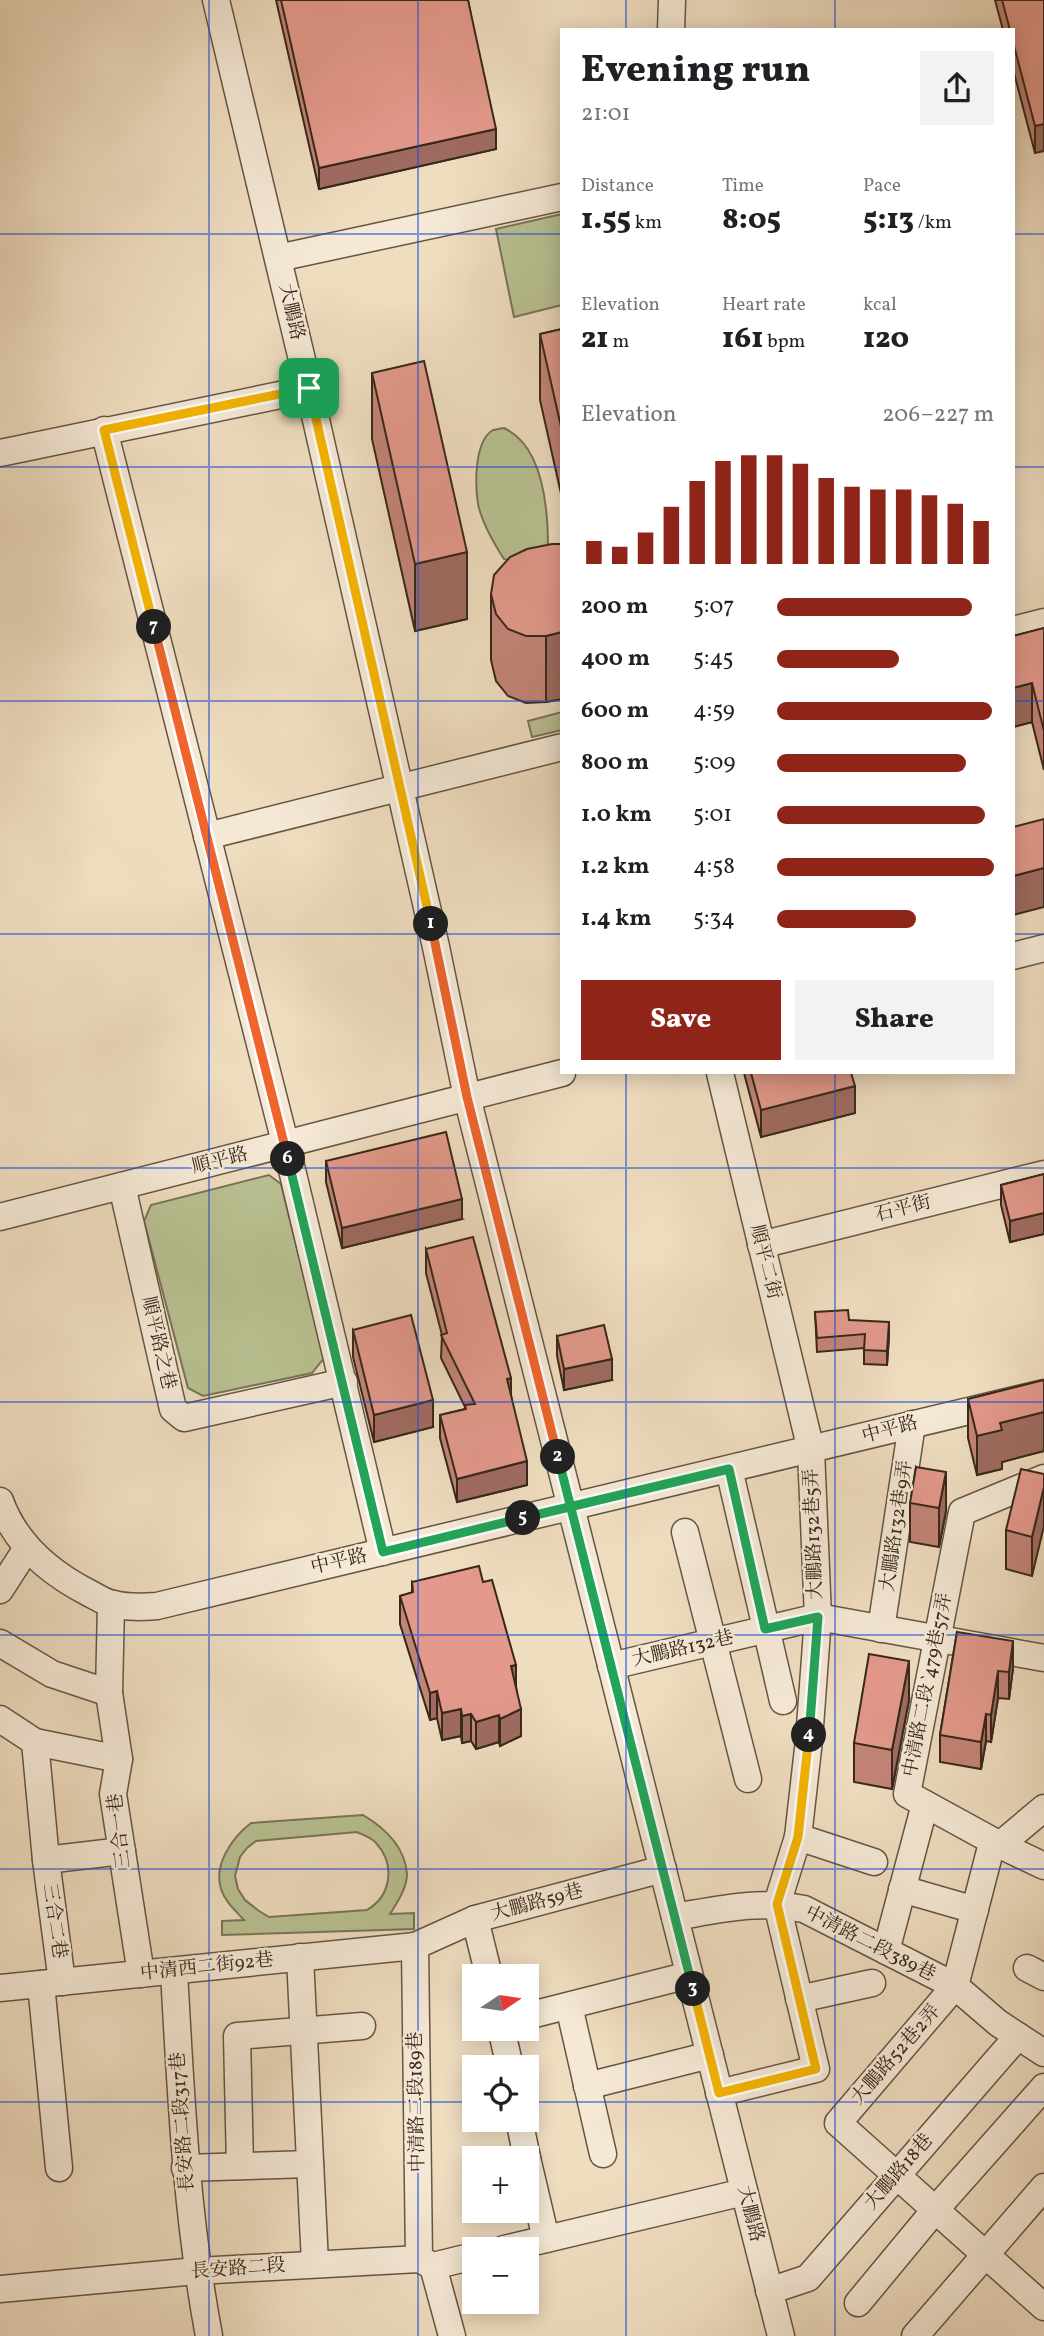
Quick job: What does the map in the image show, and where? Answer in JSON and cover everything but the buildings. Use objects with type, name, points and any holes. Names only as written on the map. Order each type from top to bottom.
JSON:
[{"type":"street","name":"大鵬路","points":[[216,0],[309,388],[436,947],[467,1097],[690,1975],[769,2291],[777,2335]]},
{"type":"street","points":[[671,28],[672,0]]},
{"type":"street","points":[[278,258],[560,197]]},
{"type":"street","points":[[0,453],[309,388]]},
{"type":"street","points":[[104,430],[344,1382],[383,1552]]},
{"type":"street","points":[[1015,629],[1044,622]]},
{"type":"street","points":[[207,836],[560,748]]},
{"type":"street","points":[[1015,955],[1044,948]]},
{"type":"street","name":"順平路","points":[[0,1217],[560,1074]]},
{"type":"street","name":"順平二街","points":[[720,1074],[811,1450]]},
{"type":"street","name":"石平街","points":[[761,1245],[1044,1174]]},
{"type":"street","name":"順平路之巷","points":[[122,1186],[173,1409],[184,1418],[344,1382]]},
{"type":"street","name":"中平路","points":[[0,1501],[27,1548],[66,1581],[111,1604],[157,1606],[1044,1393]]},
{"type":"street","name":"大鵬路132巷9弄","points":[[881,1629],[912,1424]]},
{"type":"street","name":"大鵬路132巷5弄","points":[[777,1904],[798,1837],[809,1740],[818,1617],[811,1450]]},
{"type":"street","points":[[729,1469],[783,1702]]},
{"type":"street","name":"中清路二段ˋ479巷57弄","points":[[1044,1478],[962,1511],[907,1794],[1044,1866]]},
{"type":"street","points":[[685,1532],[748,1779]]},
{"type":"street","points":[[0,1590],[27,1548]]},
{"type":"street","name":"三合一巷","points":[[111,1604],[110,1693],[119,1759],[113,1794],[141,1974]]},
{"type":"street","name":"大鵬路132巷","points":[[611,1666],[818,1617],[1044,1658]]},
{"type":"street","points":[[0,1643],[52,1674],[110,1693]]},
{"type":"street","points":[[0,1719],[35,1742],[119,1759]]},
{"type":"street","name":"三合二巷","points":[[35,1742],[46,1860],[59,2168]]},
{"type":"street","points":[[886,1951],[925,1804]]},
{"type":"street","name":"大鵬路52巷2弄","points":[[897,2175],[838,2123],[955,1986],[990,1851],[1044,1808]]},
{"type":"street","points":[[798,1837],[874,1862]]},
{"type":"street","name":"三合二巷","points":[[46,1860],[122,1851]]},
{"type":"street","name":"大鵬路59巷","points":[[415,1945],[475,1919],[663,1869]]},
{"type":"street","points":[[902,1889],[975,1910]]},
{"type":"street","points":[[719,2093],[816,2069],[777,1904]]},
{"type":"street","name":"中清路二段389巷","points":[[675,1917],[745,1905],[777,1904],[804,1909],[955,1986],[998,2023],[1044,2053]]},
{"type":"street","points":[[475,1919],[486,1964]]},
{"type":"street","name":"中清西二街92巷","points":[[0,1988],[415,1945]]},
{"type":"street","name":"中清路二段189巷","points":[[415,1945],[426,2263],[452,2336]]},
{"type":"street","points":[[300,1957],[315,2263]]},
{"type":"street","name":"長安路二段317巷","points":[[174,1972],[185,2168],[197,2271],[209,2336]]},
{"type":"street","points":[[539,2014],[690,1975]]},
{"type":"street","points":[[799,1999],[872,1983]]},
{"type":"street","points":[[569,2006],[603,2154]]},
{"type":"street","points":[[240,2166],[237,2036],[362,2026]]},
{"type":"street","name":"大鵬路18巷","points":[[769,2291],[808,2278],[1018,2036]]},
{"type":"street","points":[[587,2086],[710,2055]]},
{"type":"street","points":[[858,2303],[935,2210],[1044,2087]]},
{"type":"street","points":[[185,2168],[310,2164]]},
{"type":"street","points":[[897,2175],[1044,2307]]},
{"type":"street","points":[[915,2336],[1044,2187]]},
{"type":"street","points":[[539,2241],[744,2192]]},
{"type":"street","points":[[539,2209],[546,2239]]},
{"type":"street","name":"長安路二段","points":[[0,2289],[315,2263],[426,2263],[462,2258]]},
{"type":"green space","points":[[560,214],[560,306],[514,317],[496,229]]},
{"type":"green space","points":[[504,428],[517,437],[535,463],[547,514],[548,547],[522,564],[504,559],[488,532],[478,504],[476,475],[482,444],[493,430]]},
{"type":"green space","points":[[560,713],[560,730],[532,737],[528,721]]},
{"type":"green space","points":[[269,1175],[281,1184],[324,1358],[312,1373],[203,1396],[188,1388],[144,1221],[151,1205]]},
{"type":"green space","points":[[363,1815],[371,1820],[393,1839],[405,1864],[405,1885],[390,1914],[414,1913],[414,1929],[222,1935],[222,1921],[244,1920],[221,1889],[219,1880],[222,1861],[231,1843],[251,1823]],"holes":[[[357,1832],[376,1843],[388,1870],[386,1888],[375,1904],[367,1910],[269,1917],[245,1900],[238,1889],[235,1876],[240,1857],[256,1841]]]},
{"type":"route","points":[[309,388],[104,430],[293,1174],[383,1552],[570,1507],[614,1497],[729,1469],[765,1629],[818,1617],[809,1740],[798,1837],[777,1904],[816,2069],[719,2093],[570,1507],[467,1097],[436,947],[309,388]]}]
